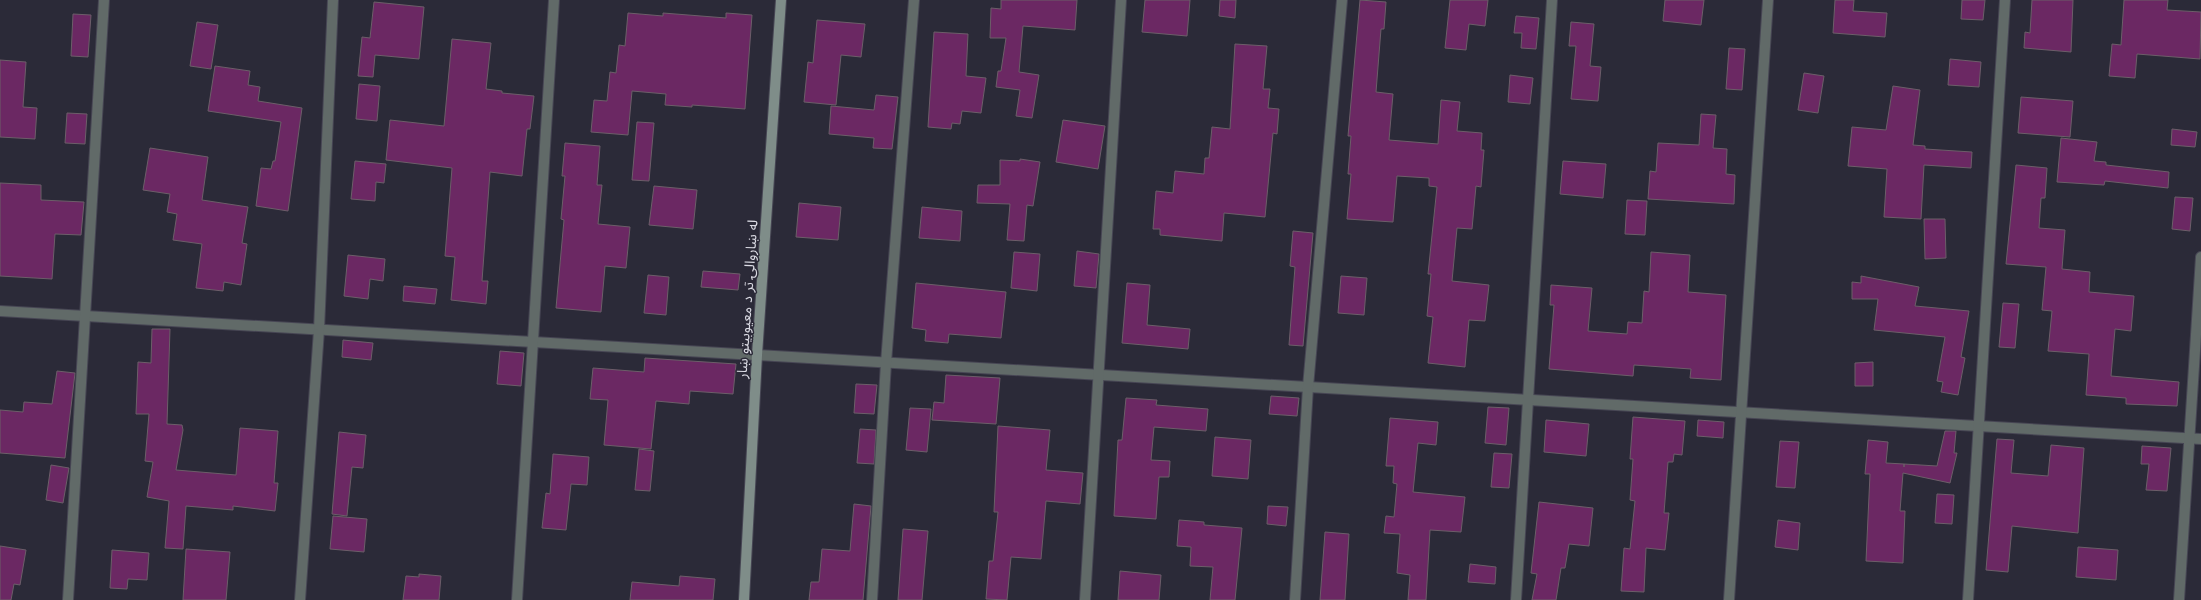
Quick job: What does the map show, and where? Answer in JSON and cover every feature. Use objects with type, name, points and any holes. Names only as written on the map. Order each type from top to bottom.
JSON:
[{"type":"street","points":[[68,600],[104,0]]},
{"type":"street","points":[[300,600],[319,330],[334,0]]},
{"type":"street","points":[[517,600],[554,0]]},
{"type":"street","name":"له ښاروالۍ تر د معیوبیتو ښار","points":[[744,600],[757,355],[781,0]]},
{"type":"street","points":[[872,600],[886,363],[914,0]]},
{"type":"street","points":[[1085,600],[1121,0]]},
{"type":"street","points":[[1295,600],[1308,387],[1342,0]]},
{"type":"street","points":[[1516,600],[1552,0]]},
{"type":"street","points":[[1729,600],[1768,0]]},
{"type":"street","points":[[1968,600],[2005,0]]},
{"type":"street","points":[[2179,600],[2201,257]]},
{"type":"street","points":[[0,311],[2201,439]]},
{"type":"building","points":[[1001,0],[1077,0],[1075,30],[1023,26],[1019,72],[1039,75],[1032,118],[1016,116],[1020,90],[996,87],[998,71],[1001,71],[1006,38],[990,38],[991,8],[1001,9]]},
{"type":"building","points":[[1145,0],[1190,0],[1187,36],[1142,32]]},
{"type":"building","points":[[1220,0],[1236,0],[1235,18],[1219,16]]},
{"type":"building","points":[[1360,0],[1386,2],[1384,29],[1381,29],[1376,92],[1393,94],[1389,140],[1438,144],[1441,100],[1460,102],[1457,131],[1482,133],[1481,150],[1484,150],[1481,187],[1476,186],[1472,229],[1457,228],[1452,281],[1489,285],[1485,321],[1469,320],[1465,367],[1428,363],[1433,317],[1427,316],[1431,274],[1428,274],[1437,187],[1429,186],[1429,178],[1397,176],[1393,222],[1347,219],[1351,174],[1348,174],[1351,136],[1348,136]]},
{"type":"building","points":[[1450,0],[1488,0],[1485,26],[1469,24],[1466,50],[1445,48]]},
{"type":"building","points":[[1665,0],[1704,0],[1701,25],[1663,21]]},
{"type":"building","points":[[1835,0],[1854,0],[1853,11],[1887,13],[1885,37],[1833,33]]},
{"type":"building","points":[[1962,0],[1985,0],[1983,20],[1961,19]]},
{"type":"building","points":[[2032,0],[2073,0],[2071,52],[2024,48],[2025,32],[2030,33]]},
{"type":"building","points":[[2124,0],[2168,0],[2167,10],[2201,12],[2200,59],[2137,54],[2135,78],[2109,76],[2112,44],[2121,45]]},
{"type":"building","points":[[374,2],[424,7],[419,59],[375,55],[373,77],[358,76],[362,37],[370,38]]},
{"type":"building","points":[[628,13],[663,16],[663,13],[726,18],[726,13],[752,15],[745,109],[692,105],[692,107],[665,105],[666,94],[632,91],[628,135],[591,132],[594,100],[607,101],[610,72],[616,73],[619,45],[625,46]]},
{"type":"building","points":[[73,14],[91,15],[88,57],[71,56]]},
{"type":"building","points":[[1516,16],[1539,18],[1536,49],[1521,48],[1522,33],[1514,33]]},
{"type":"building","points":[[817,20],[865,24],[861,57],[841,55],[836,105],[804,102],[808,62],[813,63]]},
{"type":"building","points":[[197,22],[218,25],[211,69],[190,66]]},
{"type":"building","points":[[1571,22],[1594,24],[1590,66],[1601,67],[1598,101],[1571,99],[1576,46],[1569,46]]},
{"type":"building","points":[[934,32],[968,34],[966,76],[986,78],[981,113],[962,111],[960,124],[952,123],[951,129],[928,127]]},
{"type":"building","points":[[452,39],[491,43],[486,89],[502,91],[502,93],[534,96],[530,129],[527,129],[522,176],[490,172],[482,281],[488,281],[486,304],[451,300],[455,257],[445,256],[452,168],[386,160],[390,120],[444,126]]},
{"type":"building","points":[[1235,44],[1267,46],[1263,89],[1270,89],[1268,108],[1279,109],[1277,134],[1273,133],[1265,217],[1224,213],[1222,241],[1160,235],[1160,229],[1153,229],[1156,191],[1173,193],[1175,171],[1204,174],[1205,158],[1209,158],[1212,127],[1230,129]]},
{"type":"building","points":[[1729,48],[1745,49],[1742,90],[1726,89]]},
{"type":"building","points":[[1950,59],[1981,62],[1979,87],[1948,85]]},
{"type":"building","points":[[0,60],[26,62],[23,107],[37,108],[35,139],[0,137]]},
{"type":"building","points":[[215,66],[250,71],[248,85],[260,87],[258,101],[302,108],[288,211],[256,206],[261,168],[271,169],[273,161],[275,161],[281,122],[208,111]]},
{"type":"building","points":[[1804,73],[1824,76],[1818,113],[1798,110]]},
{"type":"building","points":[[1510,75],[1533,78],[1530,104],[1508,102]]},
{"type":"building","points":[[359,84],[380,86],[377,121],[356,119]]},
{"type":"building","points":[[1893,86],[1920,90],[1913,145],[1925,146],[1925,149],[1972,152],[1971,168],[1924,165],[1921,219],[1884,217],[1887,169],[1848,166],[1852,127],[1886,130]]},
{"type":"building","points":[[876,95],[898,97],[892,149],[873,148],[874,138],[829,134],[831,106],[874,110]]},
{"type":"building","points":[[2021,97],[2073,101],[2070,137],[2018,133]]},
{"type":"building","points":[[67,113],[87,114],[85,144],[65,143]]},
{"type":"building","points":[[1701,114],[1716,115],[1713,148],[1727,149],[1726,174],[1735,175],[1734,204],[1648,199],[1650,171],[1656,172],[1658,143],[1699,145]]},
{"type":"building","points":[[1063,120],[1105,126],[1098,169],[1056,162]]},
{"type":"building","points":[[637,122],[654,123],[649,181],[632,180]]},
{"type":"building","points":[[2172,129],[2197,132],[2195,147],[2171,145]]},
{"type":"building","points":[[2061,138],[2097,142],[2094,161],[2106,162],[2106,165],[2169,172],[2168,188],[2105,181],[2104,185],[2057,182]]},
{"type":"building","points":[[565,143],[600,146],[597,185],[602,185],[598,224],[630,227],[626,268],[605,266],[601,312],[556,308],[564,220],[561,219],[565,176],[562,176]]},
{"type":"building","points":[[150,148],[208,157],[202,200],[248,207],[242,243],[247,244],[241,285],[224,282],[223,291],[196,288],[202,244],[173,240],[177,214],[167,212],[170,194],[143,190]]},
{"type":"building","points":[[1020,159],[1040,162],[1033,206],[1027,205],[1024,241],[1007,240],[1010,204],[977,203],[978,185],[1000,185],[1000,160],[1020,161]]},
{"type":"building","points":[[355,161],[386,164],[384,183],[376,182],[375,201],[351,199]]},
{"type":"building","points":[[1563,161],[1606,164],[1603,198],[1560,194]]},
{"type":"building","points":[[2016,165],[2047,168],[2045,198],[2041,198],[2039,228],[2065,230],[2062,269],[2090,272],[2089,292],[2134,296],[2131,331],[2115,329],[2111,376],[2179,382],[2177,406],[2126,404],[2126,398],[2086,395],[2089,354],[2048,351],[2052,311],[2042,310],[2046,267],[2006,264]]},
{"type":"building","points":[[0,183],[41,185],[41,200],[84,202],[81,235],[55,234],[52,279],[0,276]]},
{"type":"building","points":[[654,186],[697,190],[693,229],[649,225]]},
{"type":"building","points":[[2175,197],[2193,198],[2190,231],[2172,229]]},
{"type":"building","points":[[1627,200],[1647,201],[1645,235],[1625,234]]},
{"type":"building","points":[[799,203],[841,207],[838,240],[796,237]]},
{"type":"building","points":[[922,207],[962,211],[960,241],[919,238]]},
{"type":"building","points":[[1924,219],[1945,219],[1946,258],[1925,259]]},
{"type":"building","points":[[1293,231],[1313,233],[1303,346],[1289,345],[1295,267],[1290,266]]},
{"type":"building","points":[[1077,251],[1099,254],[1096,288],[1074,286]]},
{"type":"building","points":[[1014,252],[1040,254],[1037,291],[1011,288]]},
{"type":"building","points":[[1651,252],[1690,255],[1688,292],[1726,295],[1721,380],[1690,378],[1691,369],[1634,365],[1633,376],[1549,369],[1554,305],[1550,305],[1551,285],[1592,288],[1588,331],[1627,334],[1628,322],[1642,323],[1644,291],[1649,292]]},
{"type":"building","points":[[348,255],[385,259],[383,281],[370,279],[368,299],[344,296]]},
{"type":"building","points":[[703,271],[740,274],[738,290],[701,287]]},
{"type":"building","points":[[648,275],[669,277],[666,315],[644,313]]},
{"type":"building","points":[[1341,276],[1367,278],[1364,315],[1338,313]]},
{"type":"building","points":[[1861,276],[1919,287],[1915,306],[1969,311],[1961,357],[1965,358],[1958,395],[1941,392],[1943,382],[1937,381],[1945,337],[1874,330],[1878,299],[1852,299],[1852,282],[1861,283]]},
{"type":"building","points":[[916,283],[1006,292],[1001,338],[949,334],[948,343],[925,341],[926,330],[912,328]]},
{"type":"building","points":[[1127,283],[1150,285],[1147,325],[1190,329],[1188,349],[1122,343]]},
{"type":"building","points":[[404,286],[437,289],[435,304],[403,301]]},
{"type":"building","points":[[2003,303],[2019,304],[2015,348],[1999,347]]},
{"type":"building","points":[[152,329],[170,329],[167,424],[182,425],[183,430],[176,470],[236,475],[240,428],[278,431],[274,483],[278,483],[275,511],[233,506],[233,510],[186,506],[183,549],[165,548],[169,501],[147,497],[153,462],[145,461],[149,414],[136,414],[138,362],[151,363]]},
{"type":"building","points":[[343,340],[373,343],[371,360],[342,357]]},
{"type":"building","points":[[500,351],[524,353],[521,386],[497,384]]},
{"type":"building","points":[[645,358],[736,364],[733,394],[690,391],[689,404],[656,401],[651,449],[604,445],[608,400],[590,399],[593,368],[644,372]]},
{"type":"building","points":[[1873,362],[1873,386],[1855,386],[1855,363]]},
{"type":"building","points":[[57,371],[75,373],[65,458],[0,453],[0,410],[23,412],[24,402],[52,404]]},
{"type":"building","points":[[946,375],[1000,378],[996,424],[932,420],[934,402],[944,403]]},
{"type":"building","points":[[856,384],[877,385],[874,414],[854,413]]},
{"type":"building","points":[[1271,396],[1299,398],[1297,416],[1269,414]]},
{"type":"building","points":[[1126,398],[1157,400],[1156,405],[1208,409],[1206,431],[1154,427],[1151,460],[1170,461],[1169,477],[1159,477],[1156,519],[1114,516],[1118,440],[1122,440]]},
{"type":"building","points":[[1488,407],[1509,408],[1506,445],[1485,443]]},
{"type":"building","points":[[910,408],[931,409],[927,452],[906,450]]},
{"type":"building","points":[[1633,417],[1685,421],[1682,455],[1674,454],[1673,462],[1668,462],[1664,513],[1669,513],[1665,550],[1646,548],[1644,592],[1621,591],[1624,548],[1630,549],[1635,501],[1630,500],[1633,459],[1630,459]]},
{"type":"building","points":[[1390,418],[1438,422],[1436,445],[1418,443],[1413,492],[1465,497],[1461,532],[1430,530],[1426,600],[1408,600],[1410,575],[1397,573],[1400,534],[1384,533],[1386,516],[1394,517],[1397,484],[1393,483],[1394,466],[1386,466]]},
{"type":"building","points":[[1546,420],[1589,424],[1586,456],[1544,452]]},
{"type":"building","points":[[1698,420],[1724,422],[1723,438],[1697,436]]},
{"type":"building","points":[[998,426],[1050,430],[1046,470],[1083,473],[1080,504],[1046,501],[1041,559],[1011,557],[1007,600],[986,599],[989,561],[993,561],[998,512],[994,512]]},
{"type":"building","points":[[860,429],[876,430],[874,464],[857,463]]},
{"type":"building","points":[[1945,431],[1956,431],[1954,453],[1957,453],[1950,483],[1903,473],[1900,511],[1905,511],[1903,563],[1866,561],[1870,474],[1865,474],[1868,440],[1888,442],[1886,463],[1937,466]]},
{"type":"building","points":[[339,432],[366,435],[363,468],[352,467],[347,516],[332,514]]},
{"type":"building","points":[[1215,437],[1251,440],[1248,479],[1212,476]]},
{"type":"building","points":[[1997,439],[2014,440],[2011,473],[2048,476],[2051,445],[2084,448],[2078,533],[2012,526],[2008,572],[1986,570]]},
{"type":"building","points":[[1780,441],[1799,442],[1795,488],[1776,487]]},
{"type":"building","points":[[2142,446],[2171,448],[2167,491],[2146,490],[2149,464],[2141,464]]},
{"type":"building","points":[[639,449],[654,451],[650,491],[635,490]]},
{"type":"building","points":[[1494,453],[1512,454],[1509,488],[1491,487]]},
{"type":"building","points":[[553,454],[589,457],[587,485],[571,484],[566,530],[542,528],[546,493],[550,494]]},
{"type":"building","points":[[51,465],[69,468],[63,503],[46,500]]},
{"type":"building","points":[[1937,494],[1954,495],[1952,524],[1935,523]]},
{"type":"building","points":[[1539,502],[1593,508],[1589,546],[1569,544],[1565,568],[1561,568],[1556,600],[1532,600],[1537,574],[1531,573]]},
{"type":"building","points":[[854,504],[871,506],[863,600],[809,600],[811,582],[819,582],[822,549],[850,551]]},
{"type":"building","points":[[1268,506],[1288,507],[1286,526],[1267,524]]},
{"type":"building","points":[[333,516],[367,519],[364,552],[330,549]]},
{"type":"building","points":[[1179,520],[1204,522],[1204,525],[1242,528],[1235,600],[1210,600],[1213,567],[1190,566],[1191,547],[1177,546]]},
{"type":"building","points":[[1778,520],[1800,523],[1798,550],[1775,547]]},
{"type":"building","points":[[903,529],[928,531],[922,600],[898,600]]},
{"type":"building","points":[[1325,532],[1349,534],[1345,600],[1320,600]]},
{"type":"building","points":[[0,546],[26,550],[20,585],[14,584],[11,600],[0,600]]},
{"type":"building","points":[[2078,547],[2118,550],[2116,580],[2076,577]]},
{"type":"building","points":[[186,549],[230,552],[226,600],[183,600]]},
{"type":"building","points":[[112,550],[149,553],[147,580],[128,579],[127,589],[110,588]]},
{"type":"building","points":[[1470,564],[1496,567],[1495,584],[1468,582]]},
{"type":"building","points":[[1120,571],[1161,575],[1159,600],[1118,600]]},
{"type":"building","points":[[419,574],[441,576],[439,600],[403,600],[406,576],[419,577]]},
{"type":"building","points":[[680,576],[715,579],[713,600],[630,600],[632,582],[679,586]]}]
